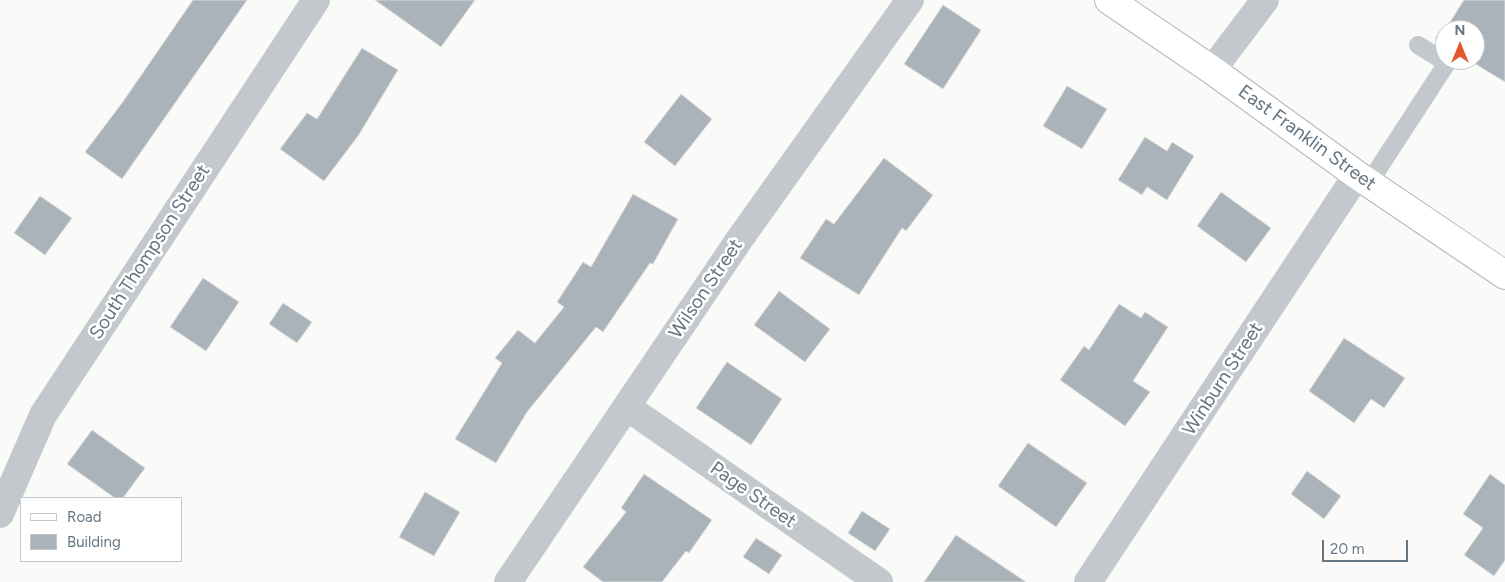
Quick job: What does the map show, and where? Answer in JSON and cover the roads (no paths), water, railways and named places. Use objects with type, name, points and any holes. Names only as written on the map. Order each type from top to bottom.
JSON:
[{"type":"main road","name":"East Franklin Street","points":[[1109,0],[1212,70],[1363,179],[1505,275]]},
{"type":"street","name":"South Thompson Street","points":[[1,509],[43,415],[316,0]]},
{"type":"street","name":"Wilson Street","points":[[508,582],[739,240],[910,0]]},
{"type":"street","points":[[1212,70],[1264,0]]},
{"type":"street","name":"Winburn Street","points":[[1088,582],[1363,179]]},
{"type":"street","name":"Page Street","points":[[627,407],[880,582]]},
{"type":"lane","points":[[1363,179],[1447,63],[1418,45]]}]
